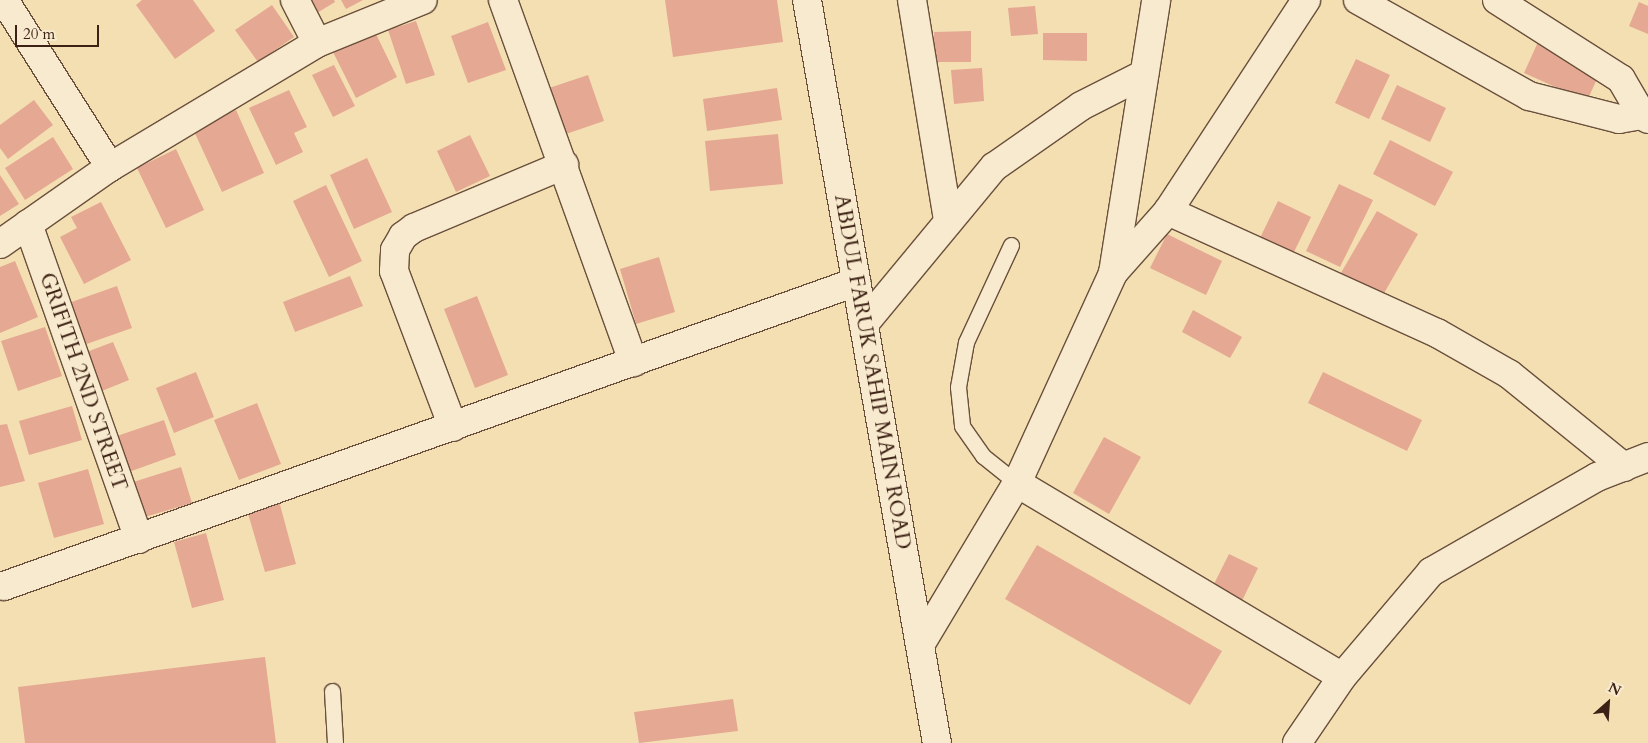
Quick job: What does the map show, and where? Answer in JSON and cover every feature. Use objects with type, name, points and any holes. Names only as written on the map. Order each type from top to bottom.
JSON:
[{"type":"street","points":[[295,0],[317,43]]},
{"type":"street","points":[[0,244],[110,167],[317,43],[423,0]]},
{"type":"street","points":[[502,0],[564,165],[633,362]]},
{"type":"street","name":"ABDUL FARUK SAHIP MAIN ROAD","points":[[807,0],[937,743]]},
{"type":"street","points":[[912,0],[948,220]]},
{"type":"street","points":[[920,645],[1017,482],[1113,272],[1156,0]]},
{"type":"street","points":[[1113,272],[1168,211],[1306,0]]},
{"type":"street","points":[[1358,0],[1529,96],[1619,118],[1645,117]]},
{"type":"street","points":[[1497,0],[1621,79],[1645,117]]},
{"type":"street","points":[[5,9],[110,167]]},
{"type":"street","points":[[864,324],[948,220],[994,167],[1081,106],[1144,74]]},
{"type":"street","points":[[453,427],[394,271],[395,250],[403,236],[414,228],[564,165]]},
{"type":"street","points":[[1168,211],[1437,333],[1509,374],[1636,462]]},
{"type":"street","name":"GRIFITH 2ND STREET","points":[[28,224],[139,539]]},
{"type":"street","points":[[4,586],[856,282]]},
{"type":"street","points":[[1297,743],[1342,677],[1431,572],[1596,477],[1636,462]]},
{"type":"street","points":[[1017,482],[1342,677]]},
{"type":"lane","points":[[1011,245],[966,342],[958,387],[962,426],[983,456],[1017,482]]},
{"type":"lane","points":[[332,691],[335,743]]},
{"type":"building","points":[[142,0],[193,0],[215,31],[175,59],[136,5]]},
{"type":"building","points":[[303,0],[334,0],[335,2],[312,16]]},
{"type":"building","points":[[341,0],[363,0],[346,9]]},
{"type":"building","points":[[665,0],[777,0],[783,42],[673,57]]},
{"type":"building","points":[[1639,2],[1648,6],[1648,34],[1629,26]]},
{"type":"building","points":[[272,5],[294,37],[258,62],[235,30]]},
{"type":"building","points":[[1035,6],[1038,34],[1011,36],[1008,8]]},
{"type":"building","points":[[416,21],[435,75],[406,84],[388,30]]},
{"type":"building","points":[[488,22],[506,70],[468,83],[451,36]]},
{"type":"building","points":[[374,30],[397,77],[356,98],[332,50]]},
{"type":"building","points":[[971,31],[971,62],[934,62],[934,32]]},
{"type":"building","points":[[1043,33],[1087,33],[1087,61],[1043,60]]},
{"type":"building","points":[[1538,42],[1601,70],[1587,101],[1524,73]]},
{"type":"building","points":[[1356,59],[1390,75],[1369,119],[1335,103]]},
{"type":"building","points":[[334,65],[355,106],[333,117],[312,75]]},
{"type":"building","points":[[982,68],[984,101],[954,104],[951,70]]},
{"type":"building","points":[[588,75],[604,121],[566,134],[549,88]]},
{"type":"building","points":[[1397,85],[1446,108],[1430,142],[1381,119]]},
{"type":"building","points":[[777,88],[782,120],[707,131],[703,99]]},
{"type":"building","points":[[289,90],[307,127],[294,133],[303,152],[276,165],[249,108]]},
{"type":"building","points":[[34,100],[53,125],[8,159],[0,148],[0,125]]},
{"type":"building","points":[[236,110],[264,173],[222,192],[193,129]]},
{"type":"building","points":[[778,134],[783,184],[710,191],[705,141]]},
{"type":"building","points":[[470,135],[490,176],[456,192],[437,151]]},
{"type":"building","points":[[53,137],[73,169],[25,200],[5,168]]},
{"type":"building","points":[[1390,140],[1453,172],[1435,206],[1373,174]]},
{"type":"building","points":[[176,149],[204,210],[166,228],[137,168]]},
{"type":"building","points":[[367,158],[392,212],[354,229],[330,175]]},
{"type":"building","points":[[0,175],[19,204],[0,216]]},
{"type":"building","points":[[1339,184],[1373,200],[1340,267],[1306,251]]},
{"type":"building","points":[[326,185],[362,261],[329,277],[293,201]]},
{"type":"building","points":[[1278,201],[1311,217],[1293,254],[1260,238]]},
{"type":"building","points":[[101,202],[131,260],[84,284],[60,237],[77,228],[71,217]]},
{"type":"building","points":[[1377,211],[1418,234],[1379,302],[1338,278]]},
{"type":"building","points":[[1167,234],[1222,261],[1206,295],[1150,268]]},
{"type":"building","points":[[659,257],[675,312],[636,324],[620,269]]},
{"type":"building","points":[[15,261],[38,317],[0,333],[0,267]]},
{"type":"building","points":[[350,276],[363,306],[295,332],[283,302]]},
{"type":"building","points":[[117,286],[132,328],[78,347],[63,305]]},
{"type":"building","points":[[477,296],[508,375],[475,388],[444,309]]},
{"type":"building","points":[[1193,310],[1242,337],[1230,358],[1182,332]]},
{"type":"building","points":[[45,327],[62,376],[18,391],[1,341]]},
{"type":"building","points":[[113,342],[129,380],[92,395],[76,356]]},
{"type":"building","points":[[196,372],[214,417],[174,433],[156,388]]},
{"type":"building","points":[[1323,372],[1422,420],[1407,451],[1308,403]]},
{"type":"building","points":[[257,403],[281,464],[239,480],[214,420]]},
{"type":"building","points":[[72,406],[82,440],[29,455],[19,421]]},
{"type":"building","points":[[164,420],[176,455],[126,473],[114,437]]},
{"type":"building","points":[[7,424],[25,481],[0,487],[0,425]]},
{"type":"building","points":[[1104,437],[1141,457],[1109,514],[1073,493]]},
{"type":"building","points":[[181,467],[192,503],[138,519],[127,484]]},
{"type":"building","points":[[88,469],[104,524],[54,538],[38,483]]},
{"type":"building","points":[[279,501],[296,564],[265,572],[247,510]]},
{"type":"building","points":[[206,533],[224,600],[192,608],[174,542]]},
{"type":"building","points":[[1037,545],[1222,651],[1190,705],[1005,599]]},
{"type":"building","points":[[1229,554],[1258,568],[1238,609],[1209,594]]},
{"type":"building","points":[[265,657],[276,743],[25,743],[18,687]]},
{"type":"building","points":[[733,699],[738,731],[639,743],[634,712]]}]
